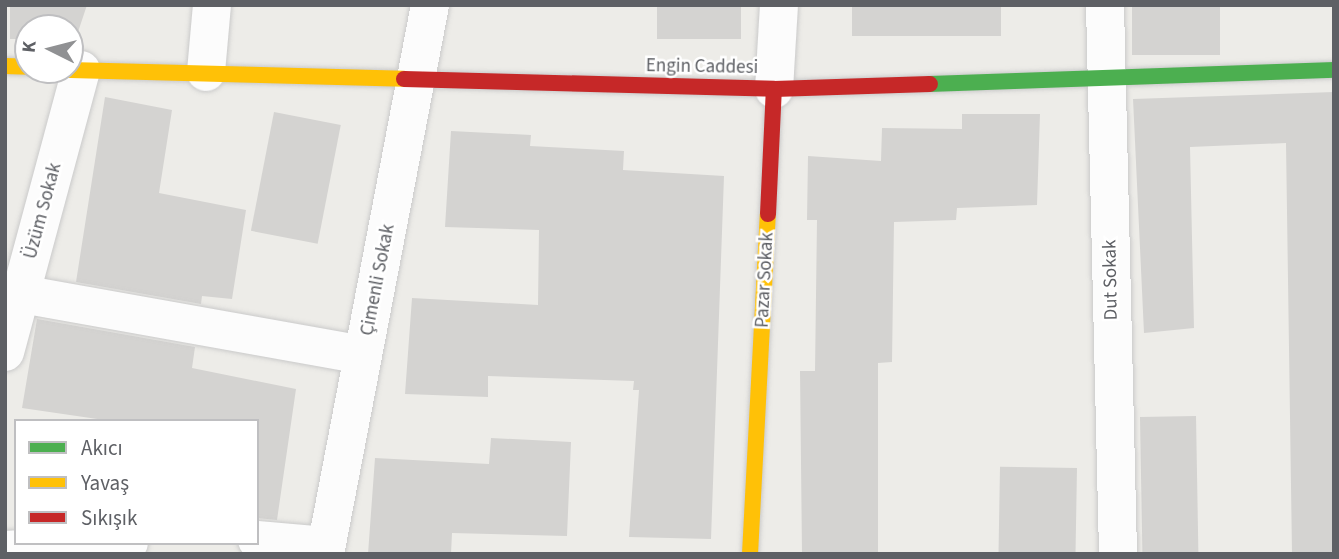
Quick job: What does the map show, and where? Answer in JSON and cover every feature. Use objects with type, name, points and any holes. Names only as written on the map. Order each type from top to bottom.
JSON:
[{"type":"street","points":[[206,72],[212,5]]},
{"type":"street","name":"Çimenli Sokak","points":[[325,550],[430,5]]},
{"type":"street","name":"Pazar Sokak","points":[[750,554],[779,5]]},
{"type":"street","name":"Dut Sokak","points":[[1105,5],[1118,554]]},
{"type":"street","name":"Engin Caddesi","points":[[84,70],[206,72],[417,83],[774,89],[1106,81],[1334,70]]},
{"type":"street","name":"Üzüm Sokak","points":[[5,352],[72,84]]},
{"type":"street","points":[[21,294],[363,355]]},
{"type":"street","points":[[259,540],[325,550]]},
{"type":"street","points":[[5,550],[94,545]]},
{"type":"building","points":[[10,5],[87,5],[84,14],[14,14],[14,39],[10,39]]},
{"type":"building","points":[[657,5],[741,5],[741,39],[657,39]]},
{"type":"building","points":[[852,5],[1001,5],[1001,36],[852,36]]},
{"type":"building","points":[[1132,5],[1220,5],[1220,55],[1132,55]]},
{"type":"building","points":[[1334,92],[1334,554],[1292,554],[1286,143],[1190,147],[1194,328],[1144,333],[1133,99]]},
{"type":"building","points":[[105,97],[172,110],[159,193],[246,210],[232,299],[202,296],[201,304],[76,282]]},
{"type":"building","points":[[274,112],[341,125],[318,244],[251,231]]},
{"type":"building","points":[[962,114],[1040,114],[1037,205],[957,208],[956,220],[894,222],[892,362],[878,363],[878,554],[802,554],[800,371],[815,371],[817,220],[807,220],[808,156],[881,161],[882,128],[962,129]]},
{"type":"building","points":[[451,131],[531,135],[530,146],[624,151],[623,170],[724,176],[711,539],[629,537],[639,390],[633,390],[634,381],[488,376],[488,397],[405,394],[412,298],[538,305],[539,230],[445,227]]},
{"type":"building","points":[[37,319],[195,347],[192,368],[296,389],[277,520],[259,518],[259,419],[97,419],[22,408]]},
{"type":"building","points":[[1196,416],[1198,554],[1142,554],[1140,417]]},
{"type":"building","points":[[491,438],[571,442],[567,536],[452,533],[451,554],[368,554],[375,458],[489,464]]},
{"type":"building","points":[[1000,467],[1077,468],[1075,554],[999,553]]},
{"type":"traffic: fast","points":[[930,84],[1334,70]]},
{"type":"traffic: slow","points":[[5,66],[14,66]]},
{"type":"traffic: slow","points":[[84,70],[404,79]]},
{"type":"traffic: slow","points":[[750,554],[768,214]]},
{"type":"traffic: jam","points":[[404,79],[774,89],[930,84]]},
{"type":"traffic: jam","points":[[768,214],[774,89]]}]
